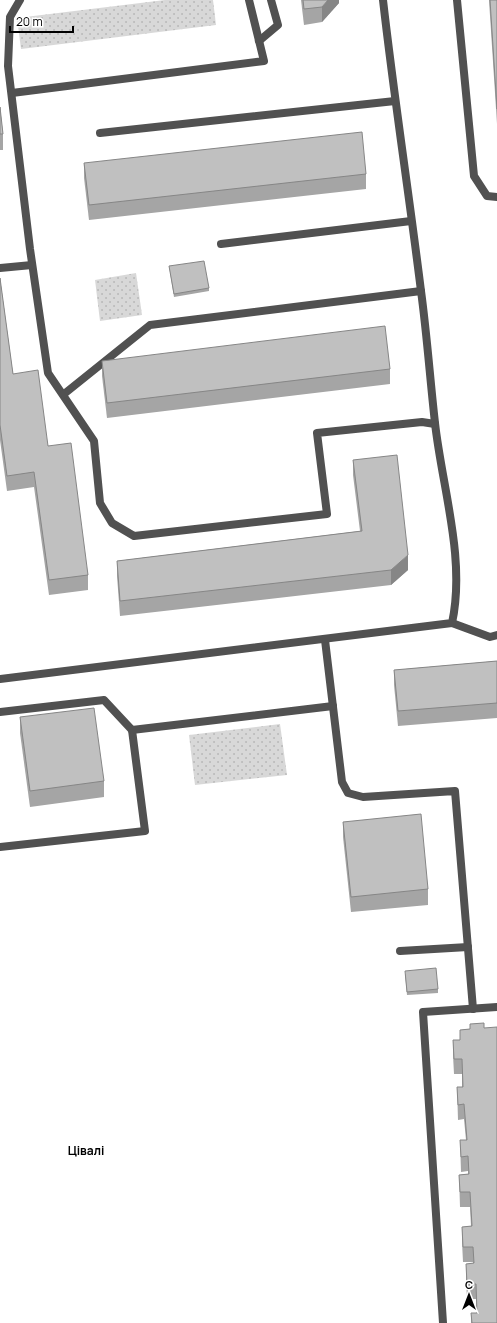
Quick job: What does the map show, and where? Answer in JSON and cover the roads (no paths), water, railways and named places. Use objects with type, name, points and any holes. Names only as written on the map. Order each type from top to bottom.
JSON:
[{"type":"lane","points":[[20,0],[10,18],[8,66],[32,265],[48,373],[64,394],[94,441],[100,503],[112,524],[134,536],[327,514],[317,433],[422,422],[435,424]]},
{"type":"lane","points":[[12,93],[264,61],[249,0]]},
{"type":"lane","points":[[259,41],[278,26],[270,0]]},
{"type":"lane","points":[[383,0],[421,291],[435,424],[454,546],[456,604],[452,623]]},
{"type":"lane","points":[[457,0],[474,176],[487,196],[497,197]]},
{"type":"lane","points":[[0,58],[8,66]]},
{"type":"lane","points":[[100,133],[395,101]]},
{"type":"lane","points":[[221,244],[411,222]]},
{"type":"lane","points":[[0,268],[32,265]]},
{"type":"lane","points":[[64,394],[150,325],[421,291]]},
{"type":"lane","points":[[0,679],[325,640],[452,623],[490,637],[497,636]]},
{"type":"lane","points":[[325,640],[342,782],[348,793],[363,797],[455,791],[473,1009]]},
{"type":"lane","points":[[0,712],[104,700],[132,730],[145,831],[0,847]]},
{"type":"lane","points":[[132,730],[333,706]]},
{"type":"lane","points":[[400,951],[468,947]]},
{"type":"lane","points":[[443,1323],[424,1012],[497,1007]]},
{"type":"district","name":"Цівалі","points":[[86,1151]]}]
